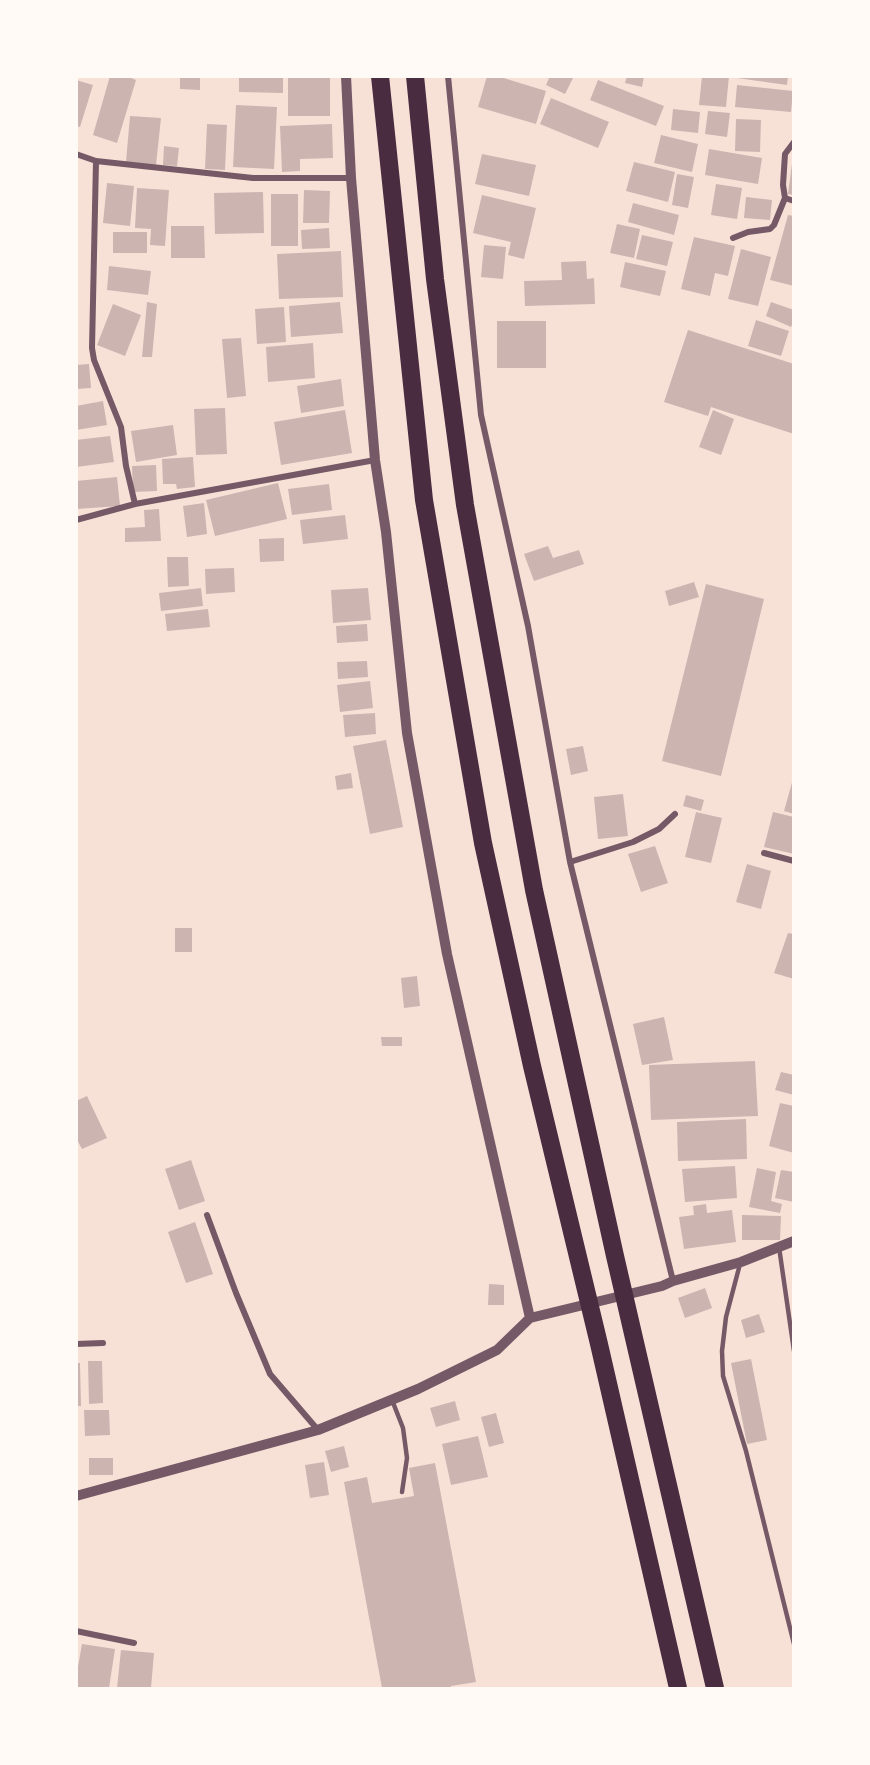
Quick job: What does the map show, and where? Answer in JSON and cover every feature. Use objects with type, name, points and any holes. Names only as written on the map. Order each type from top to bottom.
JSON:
[{"type":"highway","points":[[380,76],[424,500],[483,843],[532,1066],[599,1344],[678,1689]]},
{"type":"highway","points":[[415,76],[435,279],[465,505],[534,890],[615,1256],[716,1689]]},
{"type":"street","points":[[346,76],[351,178],[375,460],[386,532],[407,733],[447,954],[530,1318]]},
{"type":"street","points":[[448,76],[481,415],[528,626],[570,862],[673,1281]]},
{"type":"street","points":[[733,238],[748,232],[770,229],[774,225],[785,198],[783,185],[785,154],[794,142]]},
{"type":"street","points":[[76,154],[96,161],[253,178],[351,178]]},
{"type":"street","points":[[96,161],[92,348],[94,360],[121,427],[126,466],[135,504]]},
{"type":"street","points":[[785,198],[794,201]]},
{"type":"street","points":[[76,520],[135,504],[375,460]]},
{"type":"street","points":[[570,862],[633,842],[659,829],[675,814]]},
{"type":"street","points":[[764,853],[794,861]]},
{"type":"street","points":[[207,1215],[270,1374],[318,1430]]},
{"type":"street","points":[[76,1496],[318,1430],[418,1389],[497,1350],[530,1318],[663,1286],[673,1281],[741,1262],[794,1241]]},
{"type":"street","points":[[76,1344],[103,1343]]},
{"type":"street","points":[[76,1631],[134,1643]]},
{"type":"lane","points":[[779,1247],[794,1351]]},
{"type":"lane","points":[[741,1262],[726,1317],[722,1351],[723,1376],[746,1451],[794,1644]]},
{"type":"lane","points":[[392,1400],[403,1428],[407,1458],[402,1492]]},
{"type":"building","points":[[110,76],[126,76],[136,80],[117,143],[93,135]]},
{"type":"building","points":[[180,76],[200,76],[200,90],[180,89]]},
{"type":"building","points":[[239,76],[283,76],[283,93],[239,92]]},
{"type":"building","points":[[288,76],[330,76],[330,116],[288,116]]},
{"type":"building","points":[[487,76],[497,76],[546,91],[536,124],[478,107]]},
{"type":"building","points":[[550,76],[574,76],[565,94],[546,85]]},
{"type":"building","points":[[627,76],[644,76],[642,87],[625,83]]},
{"type":"building","points":[[702,76],[729,76],[726,107],[699,105]]},
{"type":"building","points":[[738,76],[788,76],[787,85],[737,78]]},
{"type":"building","points":[[76,80],[93,85],[80,127],[76,126]]},
{"type":"building","points":[[598,80],[664,106],[656,126],[590,100]]},
{"type":"building","points":[[737,85],[793,91],[791,112],[735,107]]},
{"type":"building","points":[[551,98],[609,122],[598,148],[540,124]]},
{"type":"building","points":[[236,105],[277,107],[274,169],[233,167]]},
{"type":"building","points":[[673,109],[700,112],[698,133],[671,130]]},
{"type":"building","points":[[708,111],[730,113],[727,137],[705,134]]},
{"type":"building","points":[[130,116],[161,118],[156,165],[126,162]]},
{"type":"building","points":[[736,119],[761,120],[760,152],[735,151]]},
{"type":"building","points":[[207,124],[227,125],[225,170],[205,169]]},
{"type":"building","points":[[332,124],[333,158],[300,159],[300,171],[282,172],[280,126]]},
{"type":"building","points":[[661,135],[698,144],[692,172],[654,163]]},
{"type":"building","points":[[164,146],[179,148],[177,166],[163,165]]},
{"type":"building","points":[[709,149],[762,158],[758,184],[705,175]]},
{"type":"building","points":[[482,154],[536,165],[529,196],[475,184]]},
{"type":"building","points":[[634,162],[675,172],[668,202],[626,191]]},
{"type":"building","points":[[792,164],[794,164],[794,195],[788,194]]},
{"type":"building","points":[[677,174],[694,177],[688,208],[672,205]]},
{"type":"building","points":[[107,183],[134,186],[130,226],[103,223]]},
{"type":"building","points":[[716,184],[742,188],[737,219],[711,215]]},
{"type":"building","points":[[137,188],[169,190],[165,246],[150,245],[151,229],[135,228]]},
{"type":"building","points":[[304,190],[330,191],[329,223],[303,223]]},
{"type":"building","points":[[263,192],[264,233],[215,234],[214,193]]},
{"type":"building","points":[[271,194],[298,194],[298,246],[271,246]]},
{"type":"building","points":[[482,195],[536,208],[524,259],[508,255],[511,242],[473,233]]},
{"type":"building","points":[[746,197],[772,200],[770,220],[744,218]]},
{"type":"building","points":[[633,203],[679,215],[674,235],[628,222]]},
{"type":"building","points":[[788,215],[794,216],[794,286],[770,280]]},
{"type":"building","points":[[617,224],[640,229],[634,258],[610,253]]},
{"type":"building","points":[[171,226],[204,226],[205,258],[171,258]]},
{"type":"building","points":[[329,228],[330,248],[302,249],[301,230]]},
{"type":"building","points":[[113,232],[147,232],[147,253],[113,253]]},
{"type":"building","points":[[642,235],[673,242],[667,266],[636,259]]},
{"type":"building","points":[[694,237],[735,246],[728,276],[715,273],[710,296],[681,289]]},
{"type":"building","points":[[484,245],[506,247],[503,279],[481,277]]},
{"type":"building","points":[[741,249],[771,257],[758,306],[728,299]]},
{"type":"building","points":[[341,251],[343,297],[279,299],[277,254]]},
{"type":"building","points":[[586,261],[587,279],[594,278],[595,304],[525,306],[524,281],[562,280],[561,262]]},
{"type":"building","points":[[625,262],[666,271],[660,296],[620,287]]},
{"type":"building","points":[[109,266],[151,271],[148,295],[107,290]]},
{"type":"building","points":[[147,302],[157,304],[152,357],[142,357]]},
{"type":"building","points":[[340,302],[343,333],[291,337],[289,306]]},
{"type":"building","points":[[771,302],[794,310],[794,321],[791,327],[766,316]]},
{"type":"building","points":[[113,304],[141,315],[125,356],[97,345]]},
{"type":"building","points":[[284,307],[286,342],[257,344],[255,309]]},
{"type":"building","points":[[756,320],[789,331],[781,356],[748,346]]},
{"type":"building","points":[[497,321],[546,321],[546,368],[497,368]]},
{"type":"building","points":[[688,330],[794,364],[794,434],[711,407],[708,416],[664,402]]},
{"type":"building","points":[[241,338],[246,396],[227,398],[222,339]]},
{"type":"building","points":[[313,343],[315,378],[268,382],[266,347]]},
{"type":"building","points":[[89,364],[91,388],[76,389],[76,365]]},
{"type":"building","points":[[341,379],[344,406],[301,413],[297,386]]},
{"type":"building","points":[[103,401],[107,425],[76,430],[76,406]]},
{"type":"building","points":[[225,408],[227,454],[196,455],[194,409]]},
{"type":"building","points":[[345,410],[352,453],[281,465],[274,422]]},
{"type":"building","points":[[713,410],[734,419],[721,455],[699,447]]},
{"type":"building","points":[[173,425],[177,455],[136,462],[131,431]]},
{"type":"building","points":[[110,436],[114,462],[76,467],[76,440]]},
{"type":"building","points":[[193,457],[195,487],[177,489],[176,484],[163,484],[162,459]]},
{"type":"building","points":[[156,465],[157,491],[133,492],[132,466]]},
{"type":"building","points":[[117,477],[120,506],[76,509],[76,481]]},
{"type":"building","points":[[278,483],[287,519],[215,536],[206,500]]},
{"type":"building","points":[[329,484],[332,510],[292,515],[288,489]]},
{"type":"building","points":[[204,503],[207,534],[187,537],[183,506]]},
{"type":"building","points":[[159,509],[161,541],[125,542],[125,528],[145,527],[144,510]]},
{"type":"building","points":[[345,515],[348,539],[303,544],[300,520]]},
{"type":"building","points":[[284,538],[284,561],[260,562],[259,539]]},
{"type":"building","points":[[548,546],[553,558],[579,550],[584,564],[534,581],[524,554]]},
{"type":"building","points":[[167,557],[188,557],[189,586],[168,587]]},
{"type":"building","points":[[234,568],[235,592],[206,594],[205,569]]},
{"type":"building","points":[[694,582],[699,597],[669,606],[665,591]]},
{"type":"building","points":[[706,584],[764,599],[721,776],[662,761]]},
{"type":"building","points":[[201,588],[203,606],[161,611],[159,593]]},
{"type":"building","points":[[368,588],[371,620],[333,623],[331,590]]},
{"type":"building","points":[[208,609],[210,627],[167,631],[165,614]]},
{"type":"building","points":[[367,624],[368,641],[337,643],[336,626]]},
{"type":"building","points":[[367,661],[368,677],[338,679],[337,662]]},
{"type":"building","points":[[370,681],[373,708],[340,712],[337,685]]},
{"type":"building","points":[[375,713],[376,734],[345,737],[343,715]]},
{"type":"building","points":[[386,740],[403,827],[370,834],[353,746]]},
{"type":"building","points":[[583,746],[588,771],[571,775],[566,749]]},
{"type":"building","points":[[351,773],[353,788],[337,790],[335,776]]},
{"type":"building","points":[[794,779],[794,814],[784,811]]},
{"type":"building","points":[[623,794],[628,836],[598,839],[594,797]]},
{"type":"building","points":[[686,795],[704,800],[701,811],[683,806]]},
{"type":"building","points":[[696,812],[722,818],[711,863],[685,857]]},
{"type":"building","points":[[773,812],[794,817],[794,854],[764,847]]},
{"type":"building","points":[[655,846],[668,883],[641,892],[628,854]]},
{"type":"building","points":[[747,864],[771,871],[761,909],[736,902]]},
{"type":"building","points":[[175,928],[192,928],[192,952],[175,952]]},
{"type":"building","points":[[788,933],[794,934],[794,979],[774,973]]},
{"type":"building","points":[[417,976],[420,1006],[404,1008],[401,978]]},
{"type":"building","points":[[664,1017],[673,1060],[642,1065],[633,1024]]},
{"type":"building","points":[[381,1037],[402,1037],[402,1046],[382,1046]]},
{"type":"building","points":[[755,1061],[758,1116],[651,1120],[649,1065]]},
{"type":"building","points":[[781,1072],[794,1075],[794,1095],[775,1090]]},
{"type":"building","points":[[87,1096],[107,1138],[82,1149],[76,1138],[76,1101]]},
{"type":"building","points":[[780,1103],[794,1106],[794,1153],[769,1146]]},
{"type":"building","points":[[746,1119],[747,1159],[678,1161],[677,1122]]},
{"type":"building","points":[[191,1160],[205,1201],[179,1210],[165,1169]]},
{"type":"building","points":[[735,1166],[737,1198],[685,1202],[682,1169]]},
{"type":"building","points":[[757,1168],[776,1172],[771,1201],[782,1204],[780,1213],[749,1207]]},
{"type":"building","points":[[781,1170],[794,1172],[794,1202],[775,1198]]},
{"type":"building","points":[[706,1204],[707,1213],[732,1210],[736,1242],[684,1249],[679,1217],[694,1215],[693,1206]]},
{"type":"building","points":[[742,1215],[781,1216],[780,1240],[742,1240]]},
{"type":"building","points":[[195,1222],[213,1274],[186,1283],[168,1232]]},
{"type":"building","points":[[489,1284],[504,1285],[504,1305],[488,1305]]},
{"type":"building","points":[[705,1288],[712,1308],[685,1318],[678,1298]]},
{"type":"building","points":[[759,1314],[765,1332],[746,1338],[741,1320]]},
{"type":"building","points":[[751,1359],[767,1440],[747,1444],[731,1363]]},
{"type":"building","points":[[88,1361],[102,1361],[103,1403],[89,1404]]},
{"type":"building","points":[[76,1363],[80,1363],[81,1406],[76,1406]]},
{"type":"building","points":[[455,1401],[460,1420],[436,1427],[430,1408]]},
{"type":"building","points":[[84,1410],[109,1410],[110,1435],[85,1436]]},
{"type":"building","points":[[496,1413],[504,1443],[489,1447],[481,1417]]},
{"type":"building","points":[[478,1436],[488,1477],[451,1485],[442,1444]]},
{"type":"building","points":[[344,1446],[349,1467],[331,1472],[325,1451]]},
{"type":"building","points":[[89,1458],[113,1458],[113,1475],[89,1475]]},
{"type":"building","points":[[324,1462],[329,1495],[310,1498],[305,1465]]},
{"type":"building","points":[[435,1463],[476,1682],[451,1686],[451,1688],[382,1688],[344,1482],[367,1477],[372,1503],[414,1496],[409,1468]]},
{"type":"building","points":[[82,1644],[115,1649],[109,1688],[76,1688]]},
{"type":"building","points":[[121,1650],[154,1653],[151,1688],[117,1688]]}]
